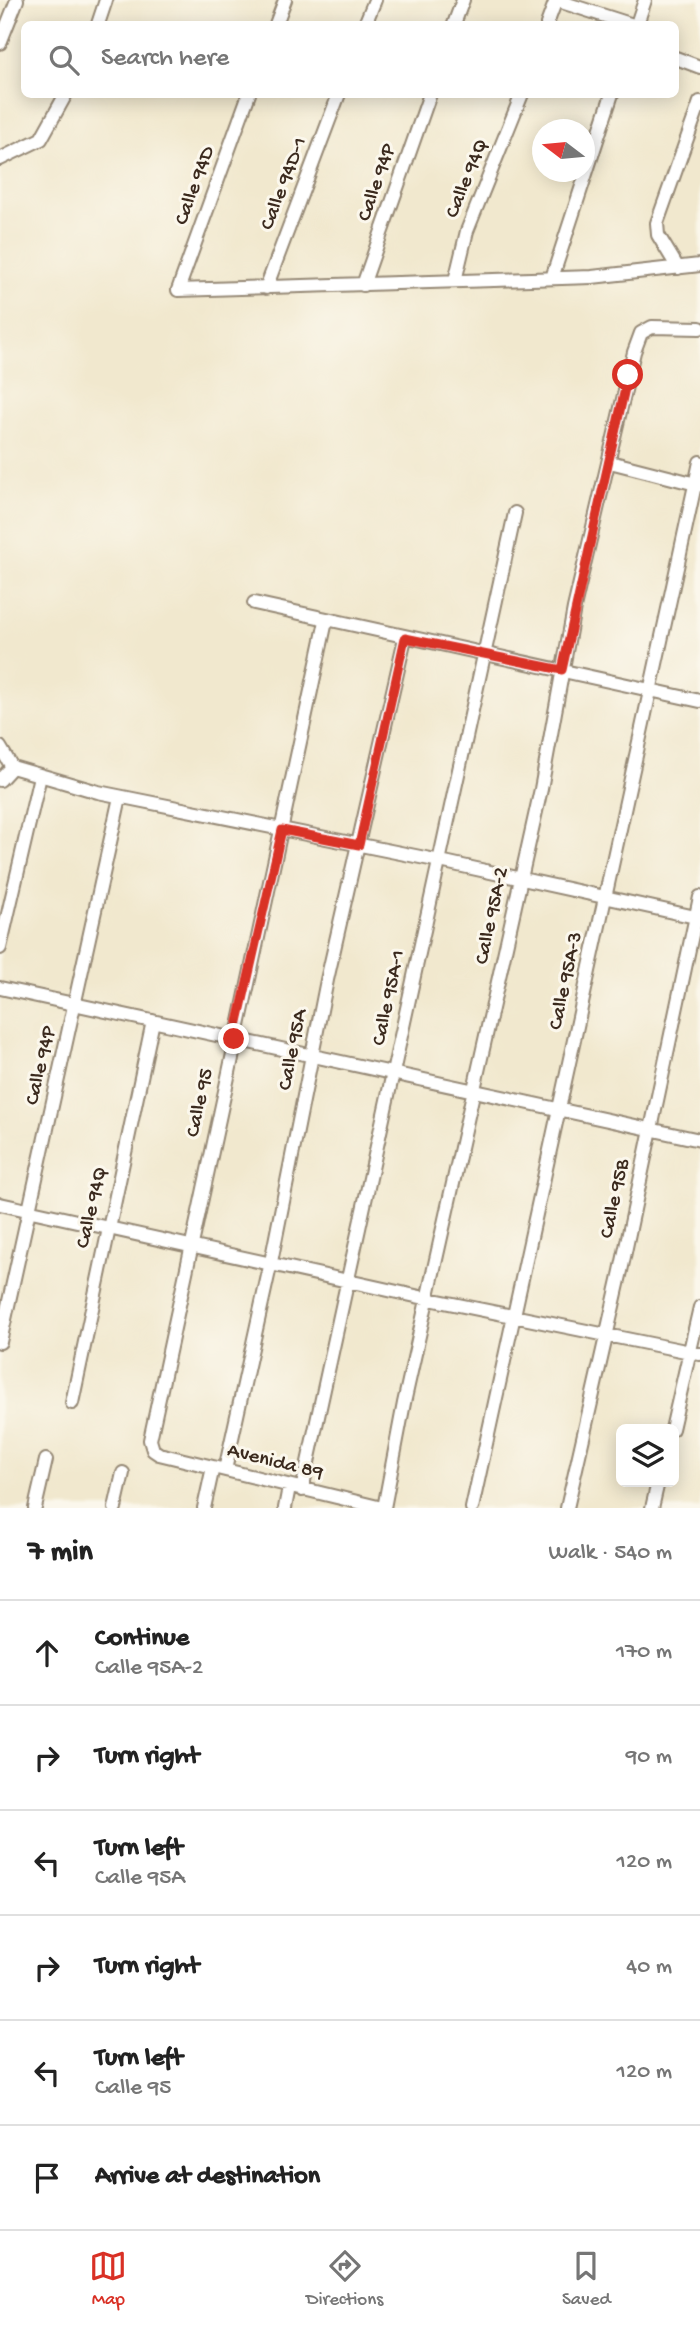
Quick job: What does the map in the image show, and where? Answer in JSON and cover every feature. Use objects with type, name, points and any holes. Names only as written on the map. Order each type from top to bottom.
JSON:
[{"type":"street","points":[[0,43],[17,0]]},
{"type":"street","points":[[98,21],[106,0]]},
{"type":"street","points":[[277,21],[285,0]]},
{"type":"street","points":[[366,21],[374,0]]},
{"type":"street","points":[[455,21],[463,0]]},
{"type":"street","points":[[548,21],[556,0],[621,21]]},
{"type":"street","points":[[638,21],[645,0]]},
{"type":"street","points":[[679,59],[700,67]]},
{"type":"street","points":[[0,159],[41,139],[64,98]]},
{"type":"street","name":"Calle 94D","points":[[249,98],[178,290],[266,288]]},
{"type":"street","name":"Calle 94D-1","points":[[266,288],[337,98]]},
{"type":"street","name":"Calle 94P","points":[[363,285],[429,98]]},
{"type":"street","name":"Calle 94Q","points":[[455,281],[467,231],[520,98]]},
{"type":"street","points":[[552,278],[611,98]]},
{"type":"street","points":[[678,268],[658,235],[657,223],[700,102]]},
{"type":"street","points":[[266,288],[552,278],[700,265]]},
{"type":"street","name":"Calle 95A-2","points":[[383,1508],[521,880],[562,670],[640,333],[652,327],[700,328]]},
{"type":"street","points":[[610,462],[698,484]]},
{"type":"street","name":"Calle 95A-3","points":[[472,1508],[650,690],[698,484],[700,462]]},
{"type":"street","name":"Calle 95A-1","points":[[285,1508],[296,1489],[350,1281],[515,513]]},
{"type":"street","points":[[254,603],[326,621],[700,701]]},
{"type":"street","name":"Calle 95","points":[[219,1468],[159,1454],[150,1446],[234,1039],[326,621]]},
{"type":"street","name":"Calle 95A","points":[[219,1468],[271,1262],[313,1056],[405,638]]},
{"type":"street","points":[[0,747],[12,767],[120,797],[440,861],[698,918]]},
{"type":"street","points":[[0,780],[12,767]]},
{"type":"street","points":[[0,948],[40,776]]},
{"type":"street","name":"Calle 94P","points":[[0,1342],[120,797]]},
{"type":"street","name":"Calle 95B","points":[[567,1508],[698,918],[700,897]]},
{"type":"street","points":[[0,988],[700,1140]]},
{"type":"street","name":"Calle 94Q","points":[[72,1403],[153,1021]]},
{"type":"street","points":[[0,1203],[271,1262],[429,1300],[695,1353]]},
{"type":"street","points":[[673,1424],[695,1353],[700,1307]]},
{"type":"street","points":[[35,1508],[46,1460]]},
{"type":"street","name":"Avenida 89","points":[[204,1508],[210,1481],[219,1468],[296,1489],[383,1508]]},
{"type":"street","points":[[116,1508],[123,1472]]},
{"type":"street","points":[[652,1508],[658,1487]]},
{"type":"route","points":[[234,1039],[282,830],[359,845],[405,638],[562,670],[628,375]]}]
